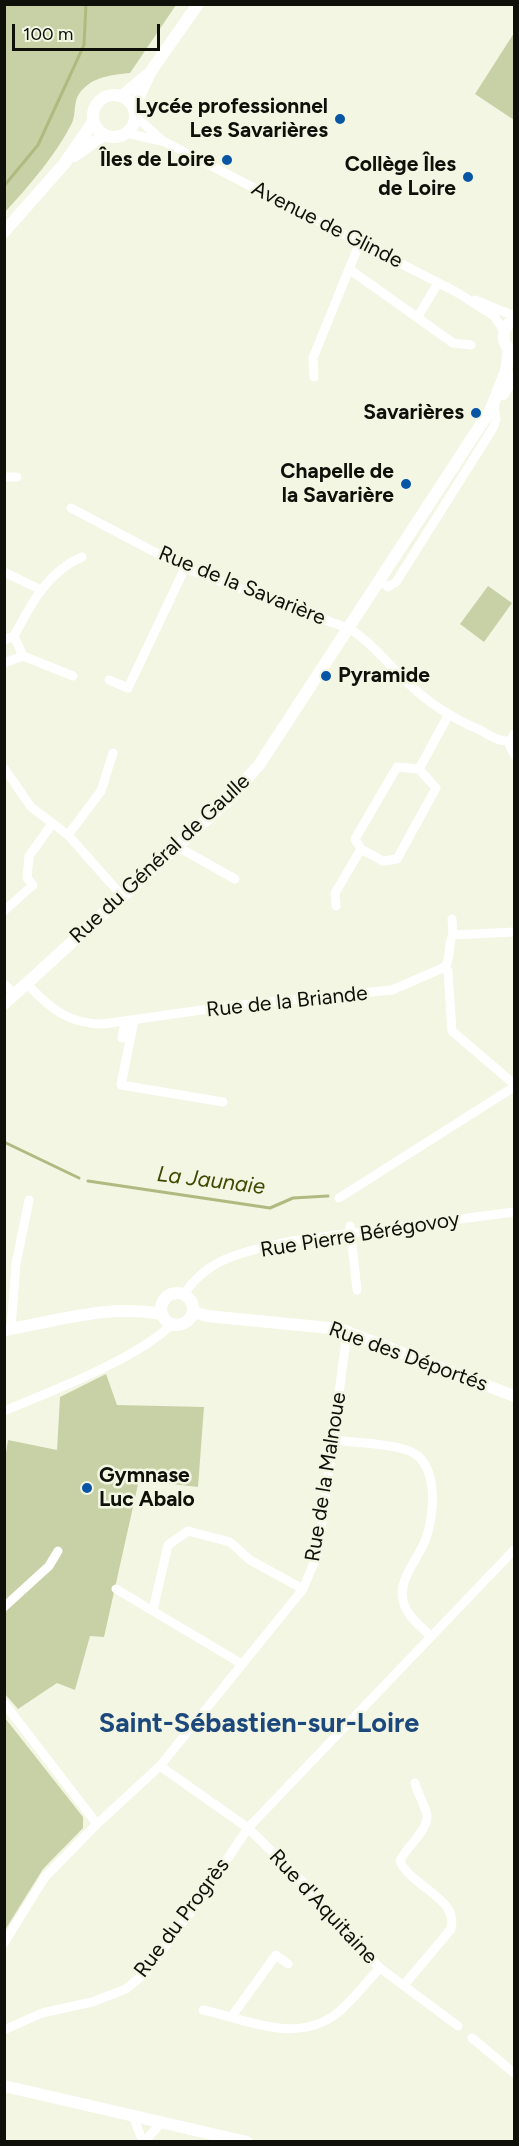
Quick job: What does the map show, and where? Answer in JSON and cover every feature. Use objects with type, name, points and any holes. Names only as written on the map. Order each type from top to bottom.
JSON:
[{"type":"street","points":[[93,122],[104,135],[115,137],[127,133],[133,126],[134,112],[151,71],[198,4]]},
{"type":"street","points":[[4,232],[64,164],[93,122],[94,110],[100,100],[110,95],[122,96],[151,71]]},
{"type":"street","points":[[122,96],[134,112]]},
{"type":"street","name":"Avenue de Glinde","points":[[134,112],[163,141]]},
{"type":"street","name":"Avenue de Glinde","points":[[127,133],[163,141],[438,283],[514,318]]},
{"type":"street","points":[[64,164],[104,135]]},
{"type":"street","points":[[314,377],[313,358],[360,242]]},
{"type":"street","points":[[349,269],[453,344],[471,345]]},
{"type":"street","points":[[417,318],[438,283]]},
{"type":"street","name":"Avenue de Glinde","points":[[458,293],[494,316],[504,331]]},
{"type":"street","points":[[512,352],[504,340],[504,331],[514,318]]},
{"type":"street","name":"Rue du Général de Gaulle","points":[[492,407],[512,352]]},
{"type":"street","name":"Rue du Général de Gaulle","points":[[4,1004],[225,803],[259,765],[350,629],[492,407],[514,377]]},
{"type":"street","points":[[4,477],[17,477]]},
{"type":"street","name":"Rue de la Savarière","points":[[71,508],[185,568],[350,629],[363,637],[408,684],[449,714],[503,741],[512,737]]},
{"type":"street","points":[[4,640],[14,636],[39,590],[70,562],[82,557]]},
{"type":"street","points":[[109,680],[128,688],[185,568]]},
{"type":"street","points":[[4,572],[39,590]]},
{"type":"street","points":[[14,636],[23,656]]},
{"type":"street","points":[[4,663],[23,656],[73,676]]},
{"type":"street","points":[[419,769],[449,714]]},
{"type":"street","points":[[512,737],[510,749],[514,755]]},
{"type":"street","points":[[68,835],[101,791],[113,753]]},
{"type":"street","points":[[397,767],[419,769],[436,788],[397,859],[383,861],[361,849],[355,839],[397,767]]},
{"type":"street","points":[[4,768],[31,807],[68,835],[123,897]]},
{"type":"street","points":[[4,911],[33,885],[27,879],[29,856],[52,824]]},
{"type":"street","points":[[178,847],[235,879]]},
{"type":"street","points":[[336,906],[335,893],[361,849]]},
{"type":"street","points":[[339,1198],[514,1085],[452,1031],[448,971],[445,967],[450,958],[450,941],[453,935],[452,919]]},
{"type":"street","points":[[453,935],[514,932]]},
{"type":"street","name":"Rue de la Briande","points":[[27,984],[52,1009],[69,1019],[85,1024],[130,1021],[231,1006],[392,990],[445,967]]},
{"type":"street","points":[[4,984],[15,994]]},
{"type":"street","points":[[122,1038],[130,1021]]},
{"type":"street","points":[[130,1021],[121,1084],[224,1102]]},
{"type":"street","points":[[29,1200],[16,1264],[8,1330],[108,1310],[138,1310],[162,1314],[172,1324]]},
{"type":"street","name":"Rue Pierre Bérégovoy","points":[[184,1294],[196,1276],[229,1257],[292,1241],[351,1230],[514,1212]]},
{"type":"street","points":[[351,1230],[357,1290]]},
{"type":"street","points":[[4,1411],[65,1386],[158,1338],[172,1324],[186,1323],[194,1312],[192,1300],[184,1294],[170,1294],[163,1301],[138,1310]]},
{"type":"street","points":[[162,1314],[163,1301]]},
{"type":"street","name":"Rue des Déportés","points":[[194,1312],[262,1322],[326,1326],[514,1396]]},
{"type":"street","name":"Rue de la Malnoue","points":[[4,1943],[45,1877],[97,1824],[160,1766],[303,1588],[318,1553],[347,1332]]},
{"type":"street","points":[[334,1440],[407,1450],[421,1459],[430,1475],[432,1509],[426,1540],[404,1582],[402,1599],[408,1613],[431,1636]]},
{"type":"street","points":[[153,1610],[168,1545],[188,1531],[230,1542],[250,1560],[303,1588]]},
{"type":"street","name":"Rue du Progrès","points":[[4,2030],[42,2013],[92,2002],[126,1989],[146,1972],[248,1828],[514,1550]]},
{"type":"street","points":[[4,1607],[49,1566],[58,1551]]},
{"type":"street","points":[[116,1589],[242,1664]]},
{"type":"street","points":[[4,1703],[97,1824]]},
{"type":"street","name":"Rue d'Aquitaine","points":[[160,1766],[248,1828],[309,1888],[343,1932],[380,1968],[458,2026]]},
{"type":"street","points":[[404,1985],[451,1929],[454,1919],[451,1910],[405,1873],[400,1861],[404,1851],[424,1827],[427,1815],[415,1783]]},
{"type":"street","points":[[232,2016],[276,1955],[288,1964]]},
{"type":"street","points":[[203,2010],[285,2031],[306,2029],[332,2017],[380,1968]]},
{"type":"street","points":[[472,2038],[514,2073]]},
{"type":"street","points":[[4,2086],[247,2142]]},
{"type":"street","points":[[133,2116],[143,2142],[162,2122]]},
{"type":"green space","points":[[5,4],[176,5],[130,73],[99,79],[80,93],[76,101],[72,123],[58,147],[33,181],[5,212]]},
{"type":"green space","points":[[514,33],[514,120],[475,94]]},
{"type":"green space","points":[[488,586],[512,603],[484,642],[460,624]]},
{"type":"green space","points":[[106,1374],[117,1405],[204,1407],[198,1487],[139,1480],[104,1637],[90,1636],[75,1690],[57,1683],[18,1709],[5,1694],[4,1466],[8,1440],[57,1450],[60,1397]]},
{"type":"green space","points":[[5,1718],[83,1817],[83,1828],[43,1869],[5,1930]]},
{"type":"waterway","points":[[4,186],[38,145],[84,45],[86,4]]},
{"type":"waterway","name":"La Jaunaie","points":[[4,1142],[79,1178]]},
{"type":"waterway","name":"La Jaunaie","points":[[88,1181],[270,1208],[293,1198],[328,1196]]},
{"type":"place","name":"Lycée professionnel Les Savarières","points":[[340,119]]},
{"type":"place","name":"Îles de Loire","points":[[227,160]]},
{"type":"place","name":"Collège Îles de Loire","points":[[468,177]]},
{"type":"place","name":"Savarières","points":[[476,413]]},
{"type":"place","name":"Chapelle de la Savarière","points":[[406,484]]},
{"type":"place","name":"Pyramide","points":[[326,676]]},
{"type":"place","name":"Gymnase Luc Abalo","points":[[87,1488]]},
{"type":"district","name":"Saint-Sébastien-sur-Loire","points":[[259,1724]]}]
